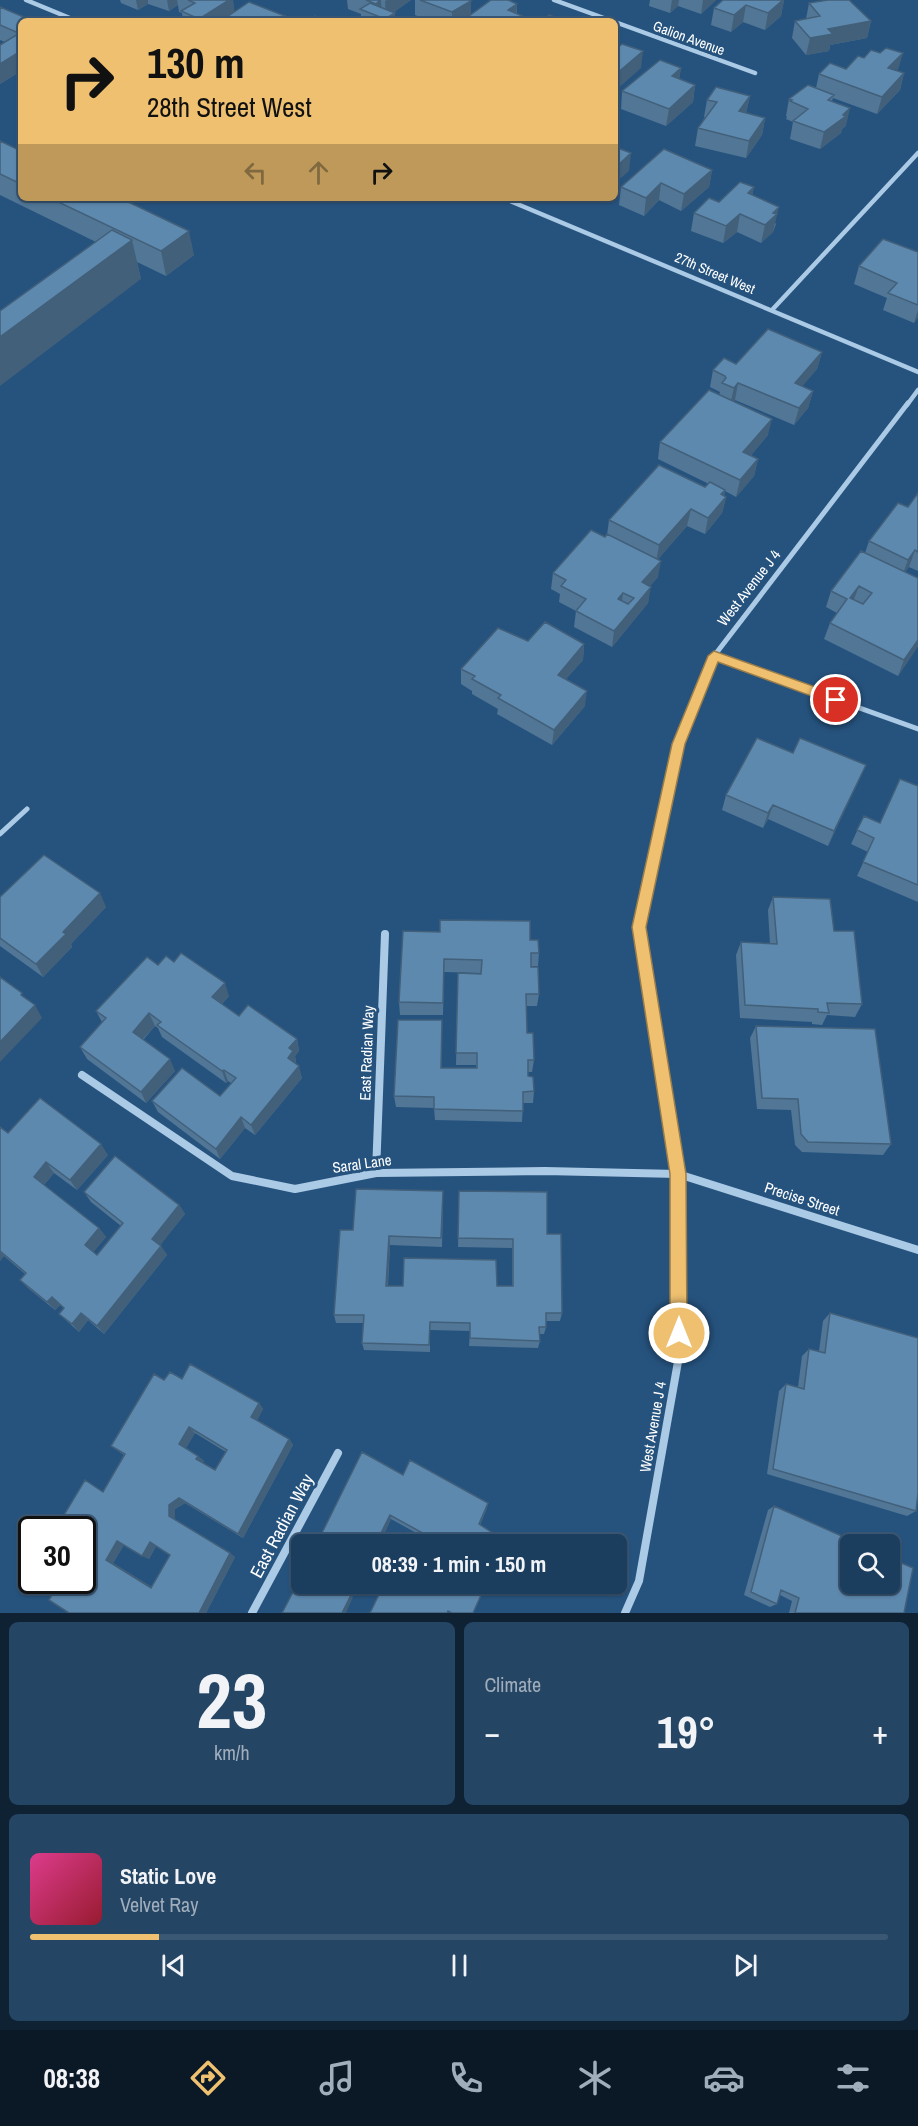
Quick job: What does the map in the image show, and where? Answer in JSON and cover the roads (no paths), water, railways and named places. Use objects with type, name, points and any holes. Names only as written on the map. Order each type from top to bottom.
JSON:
[{"type":"street","points":[[26,0],[70,18]]},
{"type":"street","name":"Galion Avenue","points":[[554,0],[602,18]]},
{"type":"street","name":"Galion Avenue","points":[[618,24],[755,73]]},
{"type":"street","points":[[772,310],[918,153]]},
{"type":"street","name":"27th Street West","points":[[510,201],[918,372]]},
{"type":"street","name":"West Avenue J 4","points":[[626,1613],[639,1581],[679,1356],[678,1174],[639,927],[678,744],[714,656],[918,390]]},
{"type":"street","points":[[714,656],[918,729]]},
{"type":"street","points":[[0,834],[27,809]]},
{"type":"street","name":"East Radian Way","points":[[376,1173],[384,934]]},
{"type":"street","name":"Saral Lane","points":[[82,1075],[232,1176],[295,1189],[376,1173],[545,1171],[678,1174]]},
{"type":"street","name":"Precise Street","points":[[678,1174],[918,1250]]},
{"type":"street","name":"East Radian Way","points":[[252,1613],[338,1452]]}]
